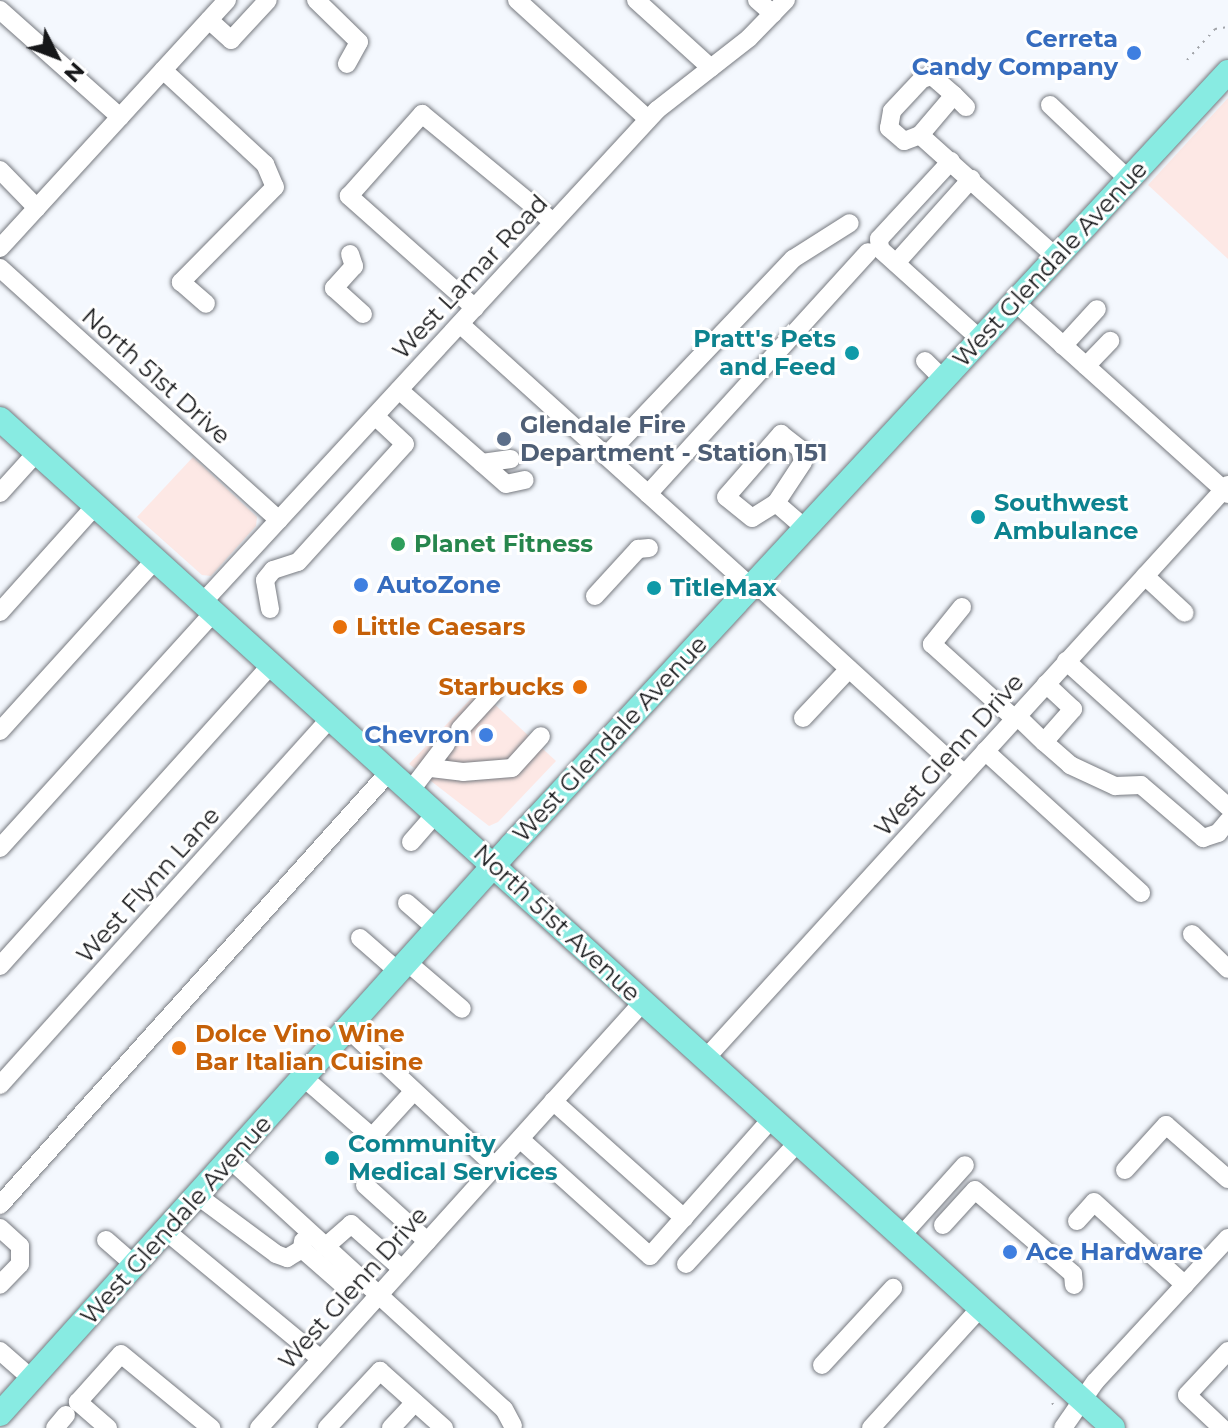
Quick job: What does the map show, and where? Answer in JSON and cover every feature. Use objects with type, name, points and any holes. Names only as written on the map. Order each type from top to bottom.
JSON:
[{"type":"main road","name":"West Glendale Avenue","points":[[0,1414],[494,865],[1228,72]]},
{"type":"main road","name":"North 51st Avenue","points":[[0,419],[1113,1428]]},
{"type":"street","points":[[0,248],[227,0]]},
{"type":"street","points":[[209,20],[231,40],[268,0]]},
{"type":"street","points":[[316,0],[359,42],[347,64]]},
{"type":"street","points":[[517,0],[648,119]]},
{"type":"street","points":[[636,0],[711,68]]},
{"type":"street","points":[[757,0],[773,14]]},
{"type":"street","name":"West Lamar Road","points":[[0,848],[279,520],[648,119],[711,68],[786,0]]},
{"type":"street","points":[[0,10],[120,117]]},
{"type":"street","points":[[163,70],[265,164],[275,187],[181,282],[206,304]]},
{"type":"street","points":[[932,76],[960,101],[920,135],[904,141],[889,128],[892,111],[922,79],[932,76]]},
{"type":"street","points":[[1050,105],[1129,180]]},
{"type":"street","points":[[475,308],[349,196],[422,114],[553,222]]},
{"type":"street","points":[[920,135],[1057,258]]},
{"type":"street","points":[[951,161],[879,239],[880,249],[980,339]]},
{"type":"street","points":[[0,170],[37,208]]},
{"type":"street","points":[[896,263],[971,179]]},
{"type":"street","points":[[606,456],[793,259],[850,223]]},
{"type":"street","points":[[648,494],[868,252]]},
{"type":"street","points":[[350,254],[354,266],[330,287],[363,314]]},
{"type":"street","name":"North 51st Drive","points":[[0,268],[279,520]]},
{"type":"street","points":[[1015,302],[1226,490]]},
{"type":"street","points":[[1063,346],[1097,309]]},
{"type":"street","points":[[460,324],[964,774]]},
{"type":"street","points":[[1086,366],[1110,341]]},
{"type":"street","points":[[925,361],[943,379]]},
{"type":"street","points":[[399,390],[506,484],[525,480]]},
{"type":"street","points":[[270,609],[265,580],[273,570],[298,562],[405,444],[375,416]]},
{"type":"street","points":[[781,434],[800,449],[803,462],[776,503],[752,518],[726,497],[781,434]]},
{"type":"street","points":[[0,493],[37,452]]},
{"type":"street","points":[[482,463],[511,459]]},
{"type":"street","name":"West Glenn Drive","points":[[706,1058],[1066,661],[1226,490]]},
{"type":"street","points":[[776,503],[804,527]]},
{"type":"street","points":[[0,612],[96,505]]},
{"type":"street","points":[[595,596],[638,549],[649,548]]},
{"type":"street","points":[[0,731],[156,559]]},
{"type":"street","points":[[1145,576],[1185,613]]},
{"type":"street","points":[[962,607],[932,644],[1070,765],[1102,782],[1129,788],[1141,785],[1203,838],[1228,821]]},
{"type":"street","points":[[1066,661],[1228,807]]},
{"type":"street","points":[[0,966],[272,664]]},
{"type":"street","points":[[803,718],[849,669]]},
{"type":"street","points":[[1044,742],[1073,709],[1046,684]]},
{"type":"street","points":[[460,729],[493,693]]},
{"type":"street","name":"West Flynn Lane","points":[[0,1085],[331,718]]},
{"type":"street","points":[[431,768],[512,768],[541,736]]},
{"type":"street","points":[[411,790],[431,768],[446,744]]},
{"type":"street","points":[[985,751],[1141,893]]},
{"type":"street","points":[[0,1205],[390,771]]},
{"type":"street","points":[[411,842],[436,813]]},
{"type":"street","points":[[407,903],[437,929]]},
{"type":"street","points":[[1192,934],[1228,969]]},
{"type":"street","points":[[360,938],[462,1009]]},
{"type":"street","name":"West Glenn Drive","points":[[263,1427],[643,1002]]},
{"type":"street","points":[[348,1029],[495,1166]]},
{"type":"street","points":[[304,1078],[372,1137],[413,1092]]},
{"type":"street","points":[[553,1101],[684,1218]]},
{"type":"street","points":[[520,1139],[650,1256],[772,1118]]},
{"type":"street","points":[[1125,1170],[1166,1125],[1228,1179]]},
{"type":"street","points":[[686,1264],[798,1142]]},
{"type":"street","points":[[231,1160],[345,1285],[358,1276]]},
{"type":"street","points":[[902,1235],[965,1165]]},
{"type":"street","points":[[365,1185],[427,1241]]},
{"type":"street","points":[[943,1225],[975,1190],[1073,1274],[1074,1285]]},
{"type":"street","points":[[198,1196],[276,1254],[287,1258],[306,1241]]},
{"type":"street","points":[[1077,1221],[1094,1202],[1185,1285]]},
{"type":"street","points":[[325,1247],[351,1224],[402,1269]]},
{"type":"street","points":[[0,1228],[20,1246],[20,1264],[0,1285]]},
{"type":"street","points":[[166,1231],[321,1359]]},
{"type":"street","points":[[1060,1420],[1082,1400],[1228,1238]]},
{"type":"street","points":[[106,1240],[135,1265]]},
{"type":"street","points":[[306,1241],[325,1247],[358,1276],[504,1409],[516,1427]]},
{"type":"street","points":[[822,1365],[893,1288]]},
{"type":"street","points":[[871,1428],[981,1307]]},
{"type":"street","points":[[0,1351],[32,1379]]},
{"type":"street","points":[[1222,1428],[1187,1395],[1228,1351]]},
{"type":"street","points":[[108,1428],[78,1402],[121,1354],[211,1428]]},
{"type":"street","points":[[327,1428],[380,1371],[444,1428]]},
{"type":"street","points":[[391,1428],[415,1402]]},
{"type":"path","points":[[1187,60],[1215,29],[1228,27]]},
{"type":"path","points":[[1052,1403],[1060,1420]]},
{"type":"shaded area","points":[[1228,98],[1228,259],[1148,185]]},
{"type":"shaded area","points":[[193,457],[257,517],[256,526],[211,576],[202,575],[137,517]]},
{"type":"shaded area","points":[[479,690],[556,761],[498,822],[489,826],[409,764]]},
{"type":"place","name":"Cerreta Candy Company","points":[[1134,53]]},
{"type":"place","name":"Pratt's Pets and Feed","points":[[852,353]]},
{"type":"place","name":"Glendale Fire Department - Station 151","points":[[504,439]]},
{"type":"place","name":"Southwest Ambulance","points":[[978,517]]},
{"type":"place","name":"Planet Fitness","points":[[398,544]]},
{"type":"place","name":"AutoZone","points":[[361,585]]},
{"type":"place","name":"TitleMax","points":[[654,588]]},
{"type":"place","name":"Little Caesars","points":[[340,627]]},
{"type":"place","name":"Starbucks","points":[[580,687]]},
{"type":"place","name":"Chevron","points":[[486,735]]},
{"type":"place","name":"Dolce Vino Wine Bar Italian Cuisine","points":[[179,1048]]},
{"type":"place","name":"Community Medical Services","points":[[332,1158]]},
{"type":"place","name":"Ace Hardware","points":[[1010,1252]]}]
